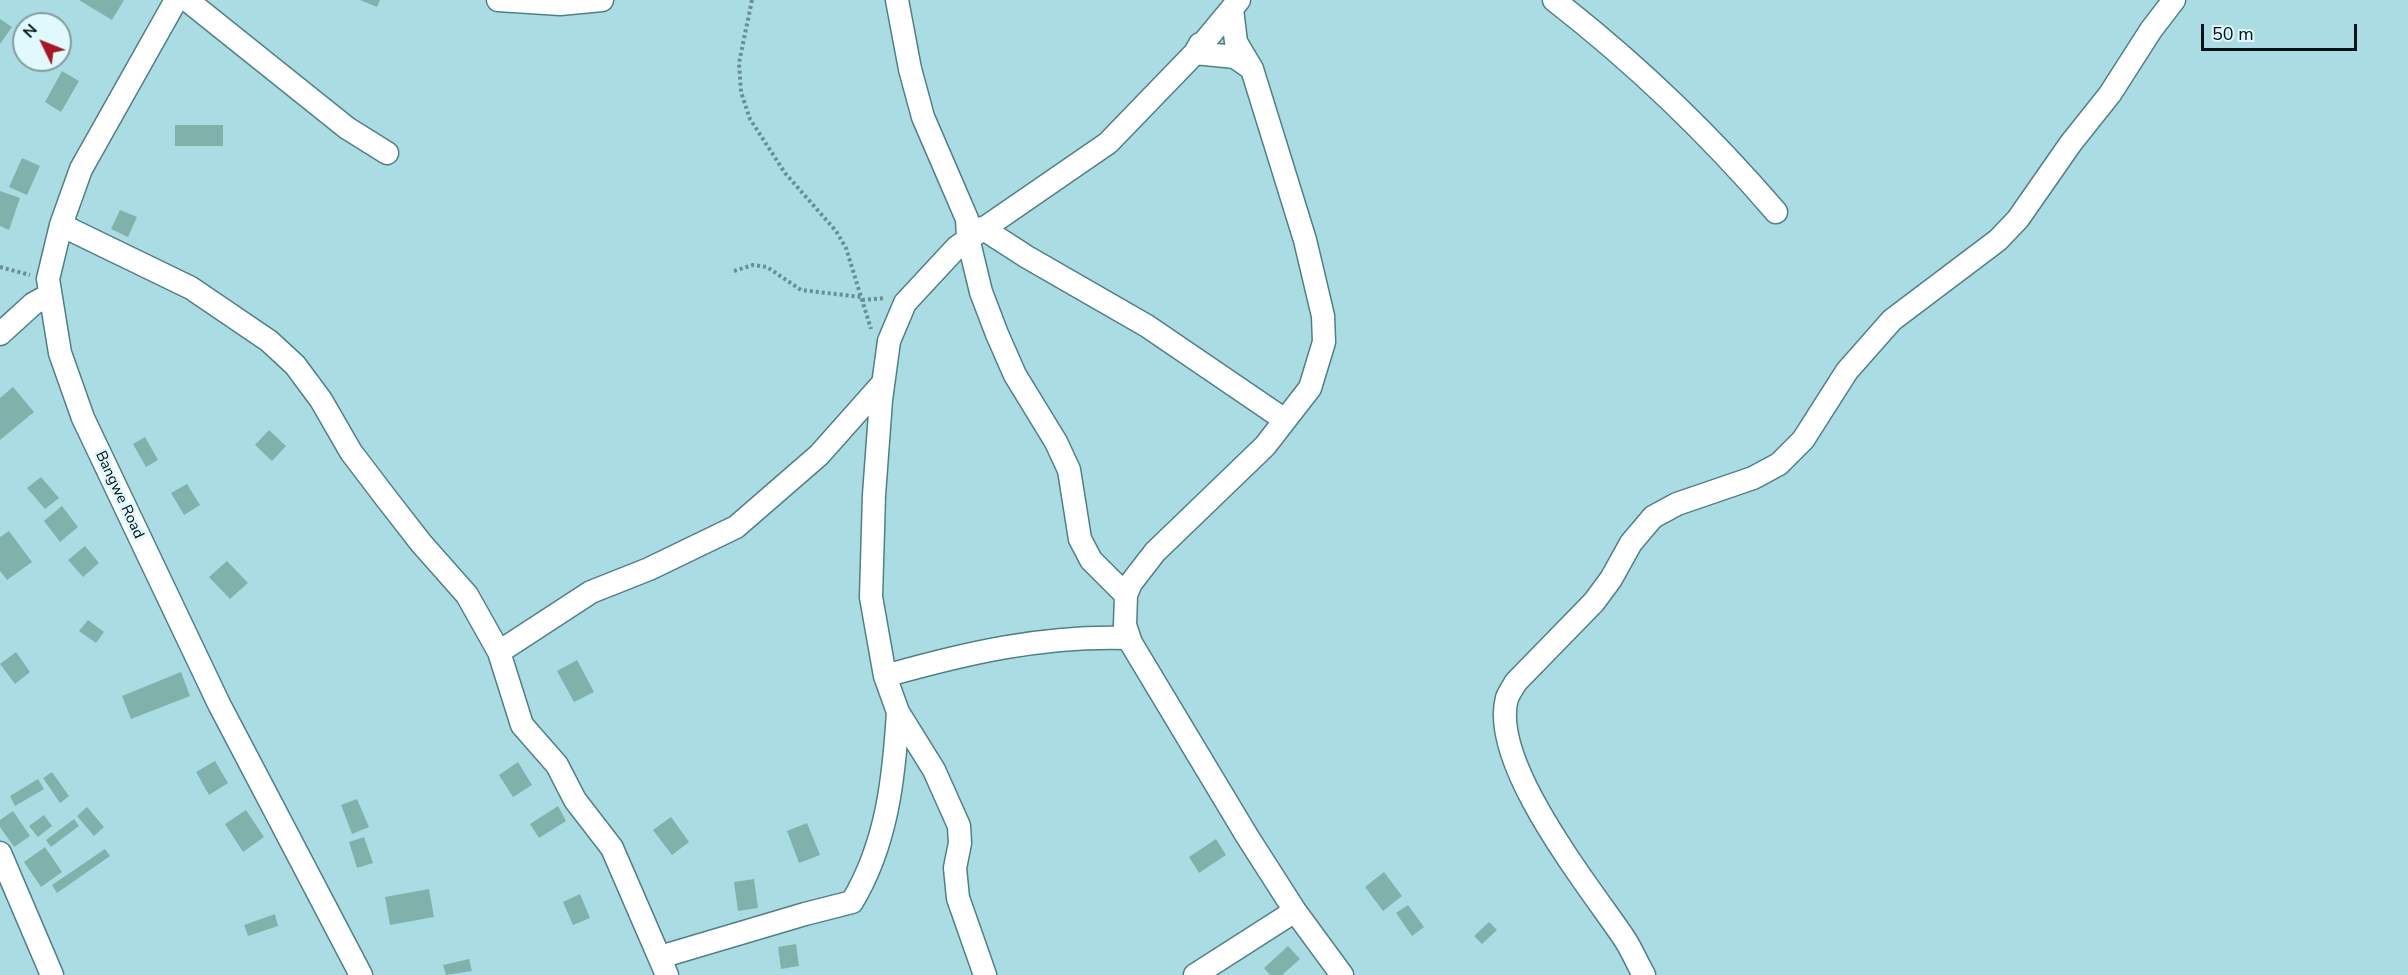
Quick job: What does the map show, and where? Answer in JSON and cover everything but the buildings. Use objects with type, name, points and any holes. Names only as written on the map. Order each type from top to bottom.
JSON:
[{"type":"street","name":"Bangwe Road","points":[[176,0],[81,169],[61,225],[49,287],[60,353],[83,418],[219,704],[361,975]]},
{"type":"street","points":[[187,0],[347,128],[387,153]]},
{"type":"street","points":[[498,0],[560,4],[602,0]]},
{"type":"street","points":[[897,0],[905,49],[923,117],[942,164],[975,233],[981,292],[997,334],[1015,375],[1069,470],[1080,539],[1091,560],[1126,595]]},
{"type":"street","points":[[1554,0],[1599,35],[1688,116],[1737,164],[1776,212]]},
{"type":"street","points":[[1642,974],[1627,942],[1560,846],[1530,795],[1512,748],[1506,720],[1508,698],[1516,682],[1594,602],[1611,579],[1631,543],[1653,517],[1677,504],[1753,478],[1779,464],[1803,440],[1847,371],[1892,320],[1998,240],[2018,219],[2110,94],[2151,30],[2174,0]]},
{"type":"street","points":[[985,975],[958,898],[955,868],[960,843],[959,825],[934,770],[898,712],[885,676],[871,597],[874,495],[883,383],[888,350],[904,303],[930,273],[975,233],[1108,143],[1195,53],[1231,3]]},
{"type":"street","points":[[1231,3],[1236,42],[1252,69],[1305,240],[1323,316],[1324,342],[1310,388],[1265,446],[1143,564],[1126,595],[1125,625],[1129,638],[1192,747],[1295,911],[1342,975]]},
{"type":"street","points":[[1195,53],[1235,57],[1252,69]]},
{"type":"street","points":[[61,225],[191,288],[283,352],[321,400],[351,452],[421,543],[467,595],[500,652],[522,725],[557,765],[575,800],[612,848],[664,966],[852,902],[863,884],[883,829],[894,780],[898,712]]},
{"type":"street","points":[[975,233],[1027,257],[1148,326],[1285,420]]},
{"type":"street","points":[[0,334],[49,287]]},
{"type":"street","points":[[500,652],[591,592],[649,569],[736,527],[819,454],[883,383]]},
{"type":"street","points":[[885,676],[939,661],[1026,642],[1095,637],[1129,638]]},
{"type":"street","points":[[0,853],[52,975]]},
{"type":"street","points":[[1195,975],[1295,911]]},
{"type":"path","points":[[752,0],[739,63],[741,92],[750,119],[785,173],[836,231],[846,248],[870,328],[888,350]]},
{"type":"path","points":[[734,271],[753,265],[767,267],[801,290],[861,297]]},
{"type":"path","points":[[0,267],[49,287]]}]
